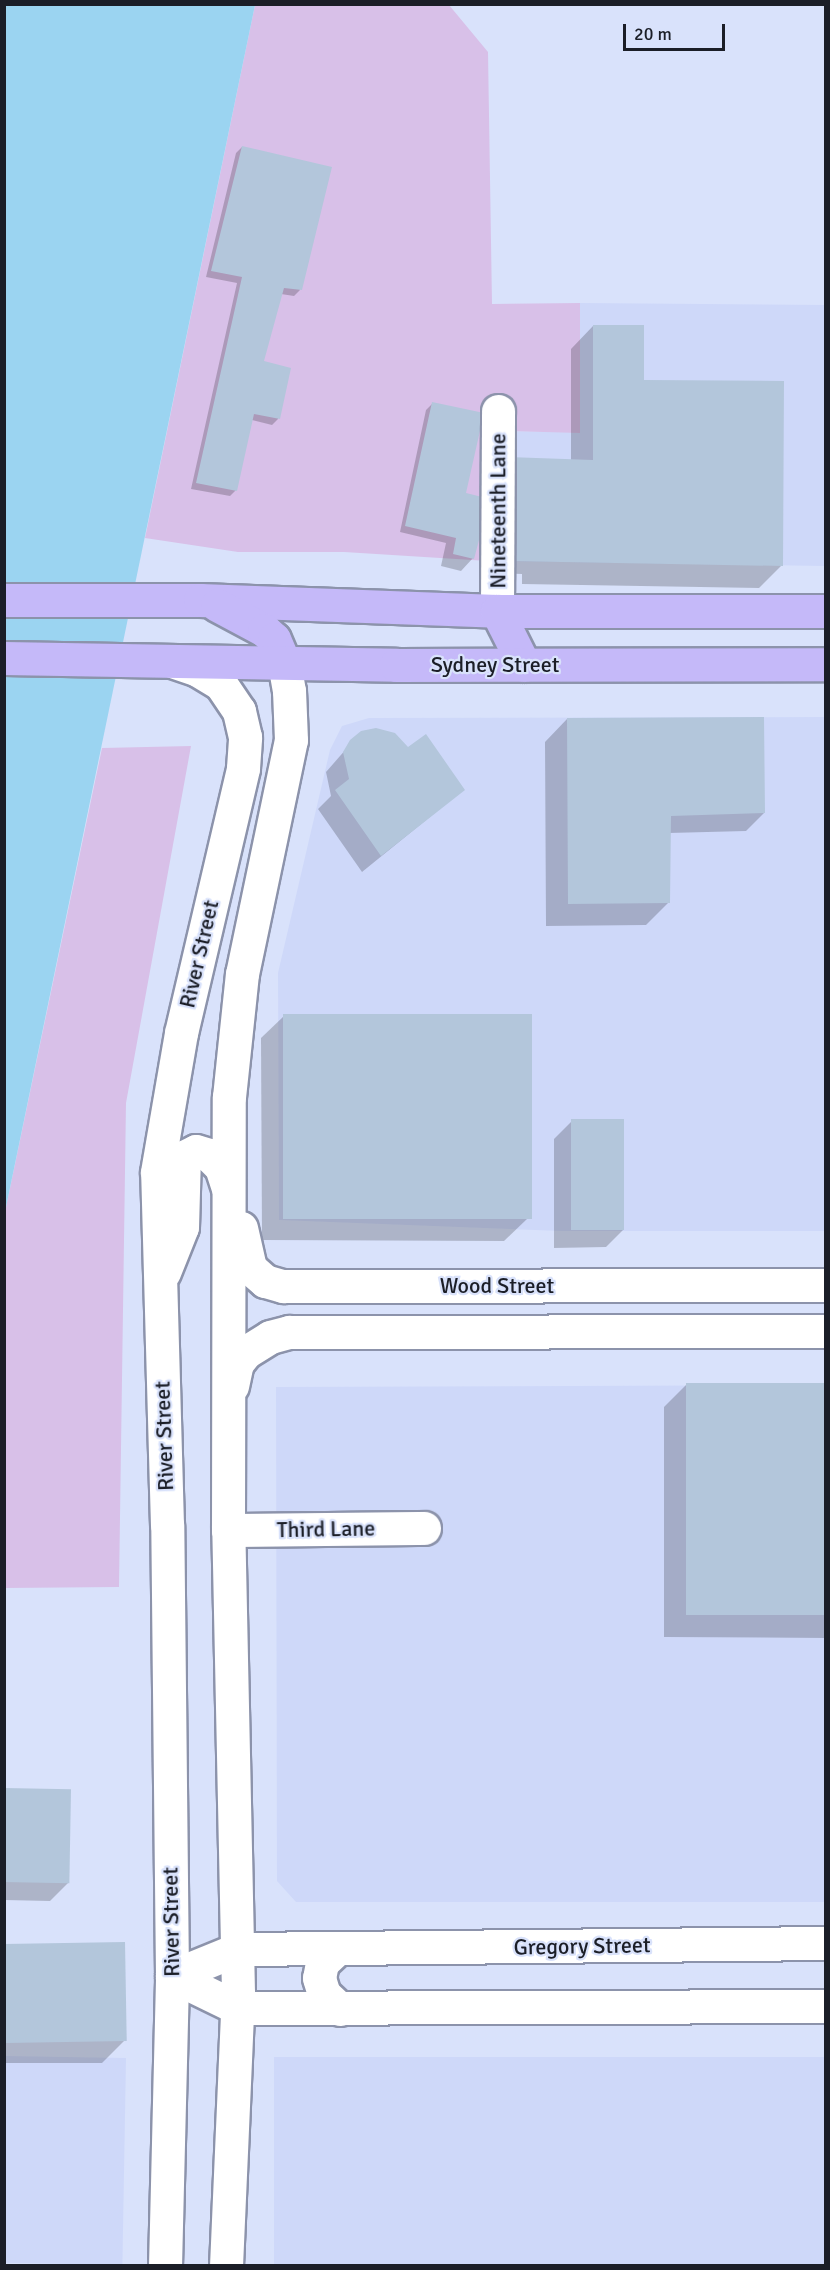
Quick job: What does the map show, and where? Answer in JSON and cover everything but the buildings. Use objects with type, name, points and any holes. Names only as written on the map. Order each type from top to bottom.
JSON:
[{"type":"main road","points":[[4,600],[200,600],[497,611],[825,611]]},
{"type":"main road","points":[[200,600],[253,621],[274,639],[284,662]]},
{"type":"main road","points":[[497,611],[524,665]]},
{"type":"main road","name":"Sydney Street","points":[[4,658],[165,658],[524,665],[825,664]]},
{"type":"street","name":"Nineteenth Lane","points":[[497,611],[498,411]]},
{"type":"street","name":"River Street","points":[[165,658],[198,670],[221,684],[239,711],[246,737],[243,768],[181,1033],[159,1149],[159,1281],[168,1525],[172,1976],[165,2265]]},
{"type":"street","name":"River Street","points":[[226,2265],[238,2008],[228,1530],[230,1070],[238,995],[291,740],[290,691],[284,662]]},
{"type":"street","name":"Wood Street","points":[[159,1281],[182,1227],[184,1157],[196,1151],[209,1155],[221,1167],[241,1229],[247,1263],[255,1274],[276,1285],[819,1285]]},
{"type":"street","points":[[587,1285],[587,1332]]},
{"type":"street","points":[[819,1285],[819,1332]]},
{"type":"street","name":"Wood Street","points":[[228,1406],[240,1359],[259,1343],[280,1333],[819,1332]]},
{"type":"street","name":"Third Lane","points":[[228,1530],[424,1528]]},
{"type":"street","name":"Gregory Street","points":[[172,1976],[238,1949],[825,1943]]},
{"type":"street","points":[[338,1948],[322,1963],[319,1978],[324,1994],[340,2008]]},
{"type":"street","points":[[172,1976],[238,2008],[825,2006]]},
{"type":"shaded area","points":[[5,5],[255,5],[5,1212]]},
{"type":"shaded area","points":[[255,5],[449,5],[488,52],[492,304],[580,303],[580,433],[505,431],[488,561],[344,552],[238,552],[145,538]]},
{"type":"shaded area","points":[[580,303],[825,305],[825,566],[488,561],[490,431],[580,432]]},
{"type":"shaded area","points":[[825,717],[825,1231],[562,1231],[279,1220],[278,973],[330,750],[342,726],[369,718]]},
{"type":"shaded area","points":[[191,746],[126,1103],[119,1587],[5,1588],[5,1212],[102,748]]},
{"type":"shaded area","points":[[825,1385],[825,1902],[296,1902],[277,1881],[276,1387]]},
{"type":"shaded area","points":[[5,2056],[126,2058],[122,2265],[4,2263]]},
{"type":"shaded area","points":[[274,2057],[825,2057],[825,2265],[274,2265]]}]
